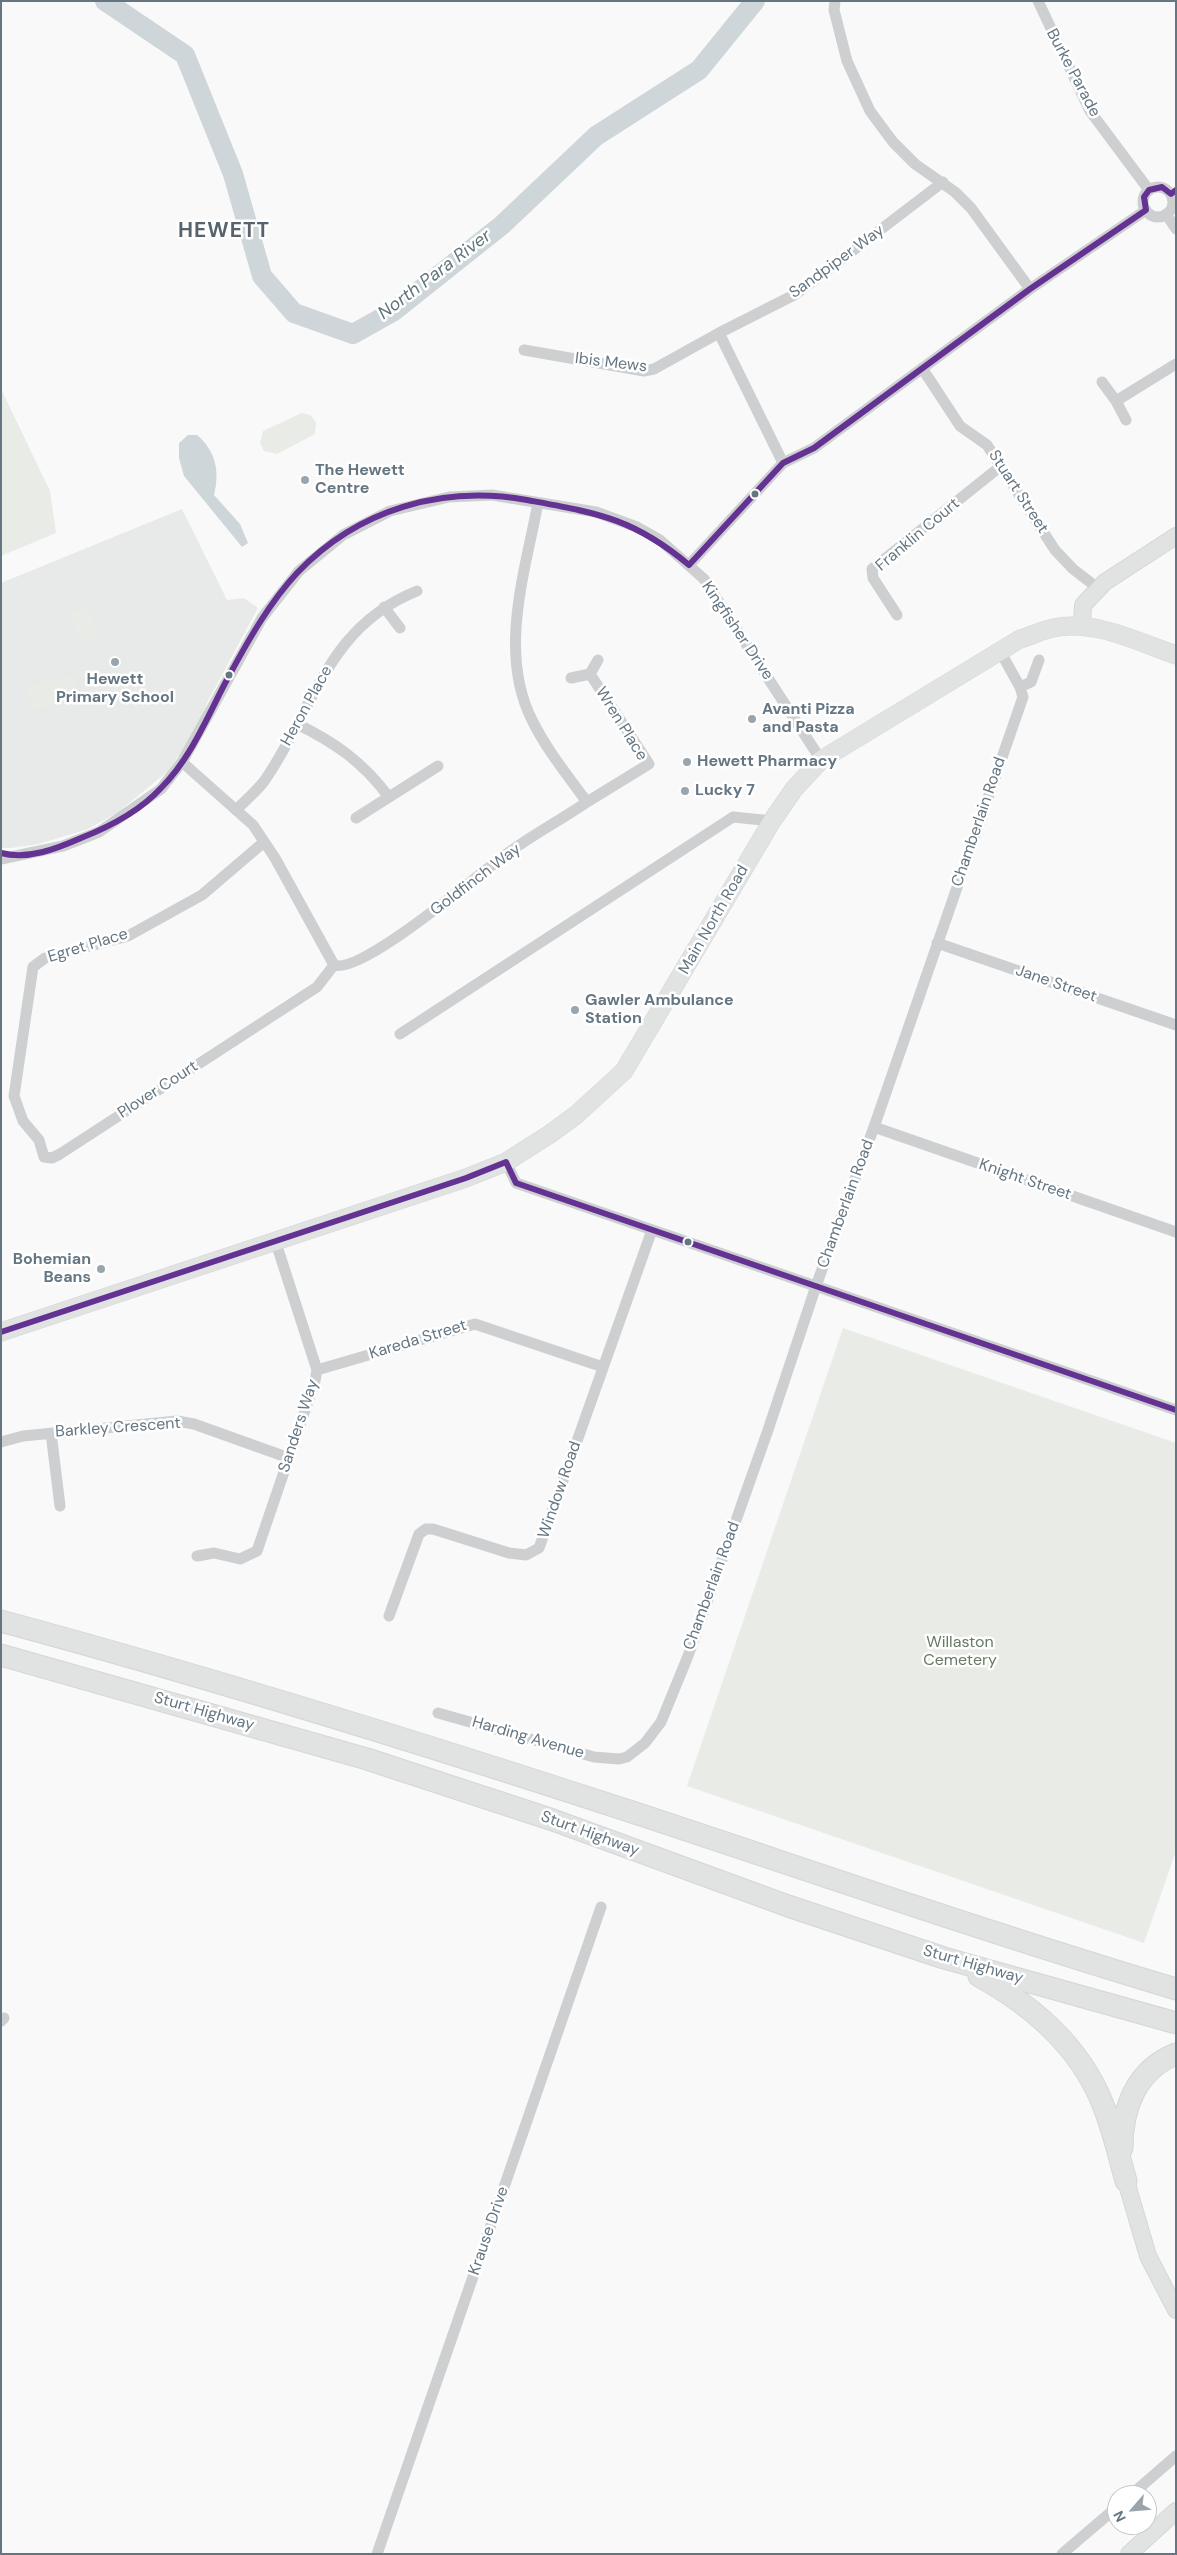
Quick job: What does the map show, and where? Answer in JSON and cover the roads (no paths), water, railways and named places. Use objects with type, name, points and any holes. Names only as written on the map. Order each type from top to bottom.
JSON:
[{"type":"highway","name":"Sturt Highway","points":[[1,1620],[200,1676],[483,1764],[942,1916],[1176,1989]]},
{"type":"highway","name":"Sturt Highway","points":[[1,1655],[367,1759],[553,1820],[788,1906],[944,1958],[1176,2024]]},
{"type":"highway","points":[[1,1662],[63,1672]]},
{"type":"highway","points":[[944,1958],[1016,1998],[1043,2018],[1068,2046],[1098,2094],[1126,2181]]},
{"type":"highway","points":[[1126,2181],[1122,2135],[1128,2102],[1147,2074],[1155,2066],[1176,2054]]},
{"type":"main road","points":[[1082,626],[1084,605],[1105,582],[1176,536]]},
{"type":"main road","name":"Main North Road","points":[[1,1332],[466,1178],[506,1162],[576,1115],[624,1070],[772,821],[794,789],[822,760],[1020,639],[1053,628],[1082,626],[1099,629],[1176,655]]},
{"type":"main road","points":[[1126,2181],[1148,2256],[1176,2310]]},
{"type":"main road","points":[[1129,2554],[1176,2512]]},
{"type":"street","points":[[835,1],[834,10],[847,61],[870,111],[893,142],[916,164],[943,182],[971,208],[1030,289]]},
{"type":"street","name":"Burke Parade","points":[[1038,1],[1090,111],[1149,190]]},
{"type":"street","name":"Sandpiper Way","points":[[719,333],[796,294],[943,182]]},
{"type":"street","points":[[1162,187],[1173,192],[1172,206],[1166,214],[1153,216],[1146,210],[1144,197],[1149,190],[1162,187]]},
{"type":"street","points":[[689,565],[783,463],[814,448],[1030,289],[1146,210]]},
{"type":"street","points":[[1166,214],[1176,229]]},
{"type":"street","points":[[719,333],[783,463]]},
{"type":"street","name":"Ibis Mews","points":[[524,350],[644,371],[669,361],[719,333]]},
{"type":"street","points":[[1116,401],[1176,364]]},
{"type":"street","name":"Stuart Street","points":[[922,368],[960,426],[987,444],[1055,550],[1073,569],[1098,589]]},
{"type":"street","points":[[1102,382],[1116,401],[1126,420]]},
{"type":"street","name":"Franklin Court","points":[[897,615],[873,578],[872,570],[1001,466]]},
{"type":"street","name":"Kingfisher Drive","points":[[5,856],[63,846],[100,831],[161,789],[182,762],[262,618],[299,571],[343,535],[390,512],[433,500],[492,495],[596,512],[637,527],[660,540],[704,579],[822,760]]},
{"type":"street","points":[[538,503],[518,613],[515,641],[518,673],[532,720],[587,802]]},
{"type":"street","name":"Heron Place","points":[[236,810],[264,781],[330,664],[347,640],[368,618],[384,607],[417,591]]},
{"type":"street","points":[[384,607],[400,628]]},
{"type":"street","points":[[1000,651],[1020,687],[1031,682],[1039,660]]},
{"type":"street","name":"Wren Place","points":[[571,678],[590,674],[598,660]]},
{"type":"street","name":"Wren Place","points":[[587,802],[649,764],[590,674]]},
{"type":"street","name":"Chamberlain Road","points":[[619,1759],[627,1757],[646,1743],[661,1722],[688,1656],[1022,700],[1020,687]]},
{"type":"street","points":[[297,724],[332,742],[356,760],[388,796]]},
{"type":"street","points":[[182,762],[253,825],[334,965]]},
{"type":"street","points":[[356,818],[438,766]]},
{"type":"street","name":"Goldfinch Way","points":[[334,965],[342,967],[353,963],[419,923],[460,893],[496,862],[587,802]]},
{"type":"street","points":[[400,1034],[734,817],[772,821]]},
{"type":"street","name":"Egret Place","points":[[16,1083],[33,967],[45,958],[128,936],[202,894],[264,842]]},
{"type":"street","name":"Jane Street","points":[[937,943],[1176,1025]]},
{"type":"street","name":"Plover Court","points":[[16,1083],[14,1096],[23,1121],[39,1140],[44,1157],[52,1158],[317,987],[334,965]]},
{"type":"street","name":"Knight Street","points":[[874,1127],[1176,1232]]},
{"type":"street","points":[[506,1162],[516,1183],[1176,1410]]},
{"type":"street","name":"Window Road","points":[[390,1616],[419,1534],[426,1529],[433,1529],[509,1553],[526,1555],[540,1548],[652,1230]]},
{"type":"street","name":"Sanders Way","points":[[197,1556],[214,1553],[240,1559],[250,1556],[257,1551],[317,1370],[276,1240]]},
{"type":"street","name":"Kareda Street","points":[[317,1370],[475,1324],[604,1367]]},
{"type":"street","name":"Barkley Crescent","points":[[1,1442],[23,1436],[177,1421],[194,1424],[289,1458]]},
{"type":"street","points":[[51,1433],[60,1506]]},
{"type":"street","name":"Harding Avenue","points":[[438,1713],[594,1757],[619,1759]]},
{"type":"street","name":"Krause Drive","points":[[377,2554],[601,1908]]},
{"type":"street","points":[[1143,2485],[1176,2456]]},
{"type":"street","points":[[1062,2554],[1107,2516]]},
{"type":"waterway","name":"North Para River","points":[[105,1],[185,55],[233,174],[262,276],[294,313],[353,334],[394,311],[502,225],[596,136],[699,70],[755,1]]},
{"type":"place","name":"The Hewett Centre","points":[[305,480]]},
{"type":"place","name":"Hewett Primary School","points":[[115,662]]},
{"type":"place","name":"Avanti Pizza and Pasta","points":[[752,719]]},
{"type":"place","name":"Hewett Pharmacy","points":[[687,762]]},
{"type":"place","name":"Lucky 7","points":[[685,791]]},
{"type":"place","name":"Gawler Ambulance Station","points":[[575,1010]]},
{"type":"place","name":"Bohemian Beans","points":[[101,1269]]},
{"type":"district","name":"HEWETT","points":[[224,231]]},
{"type":"park label","name":"Willaston Cemetery","points":[[960,1652]]}]
